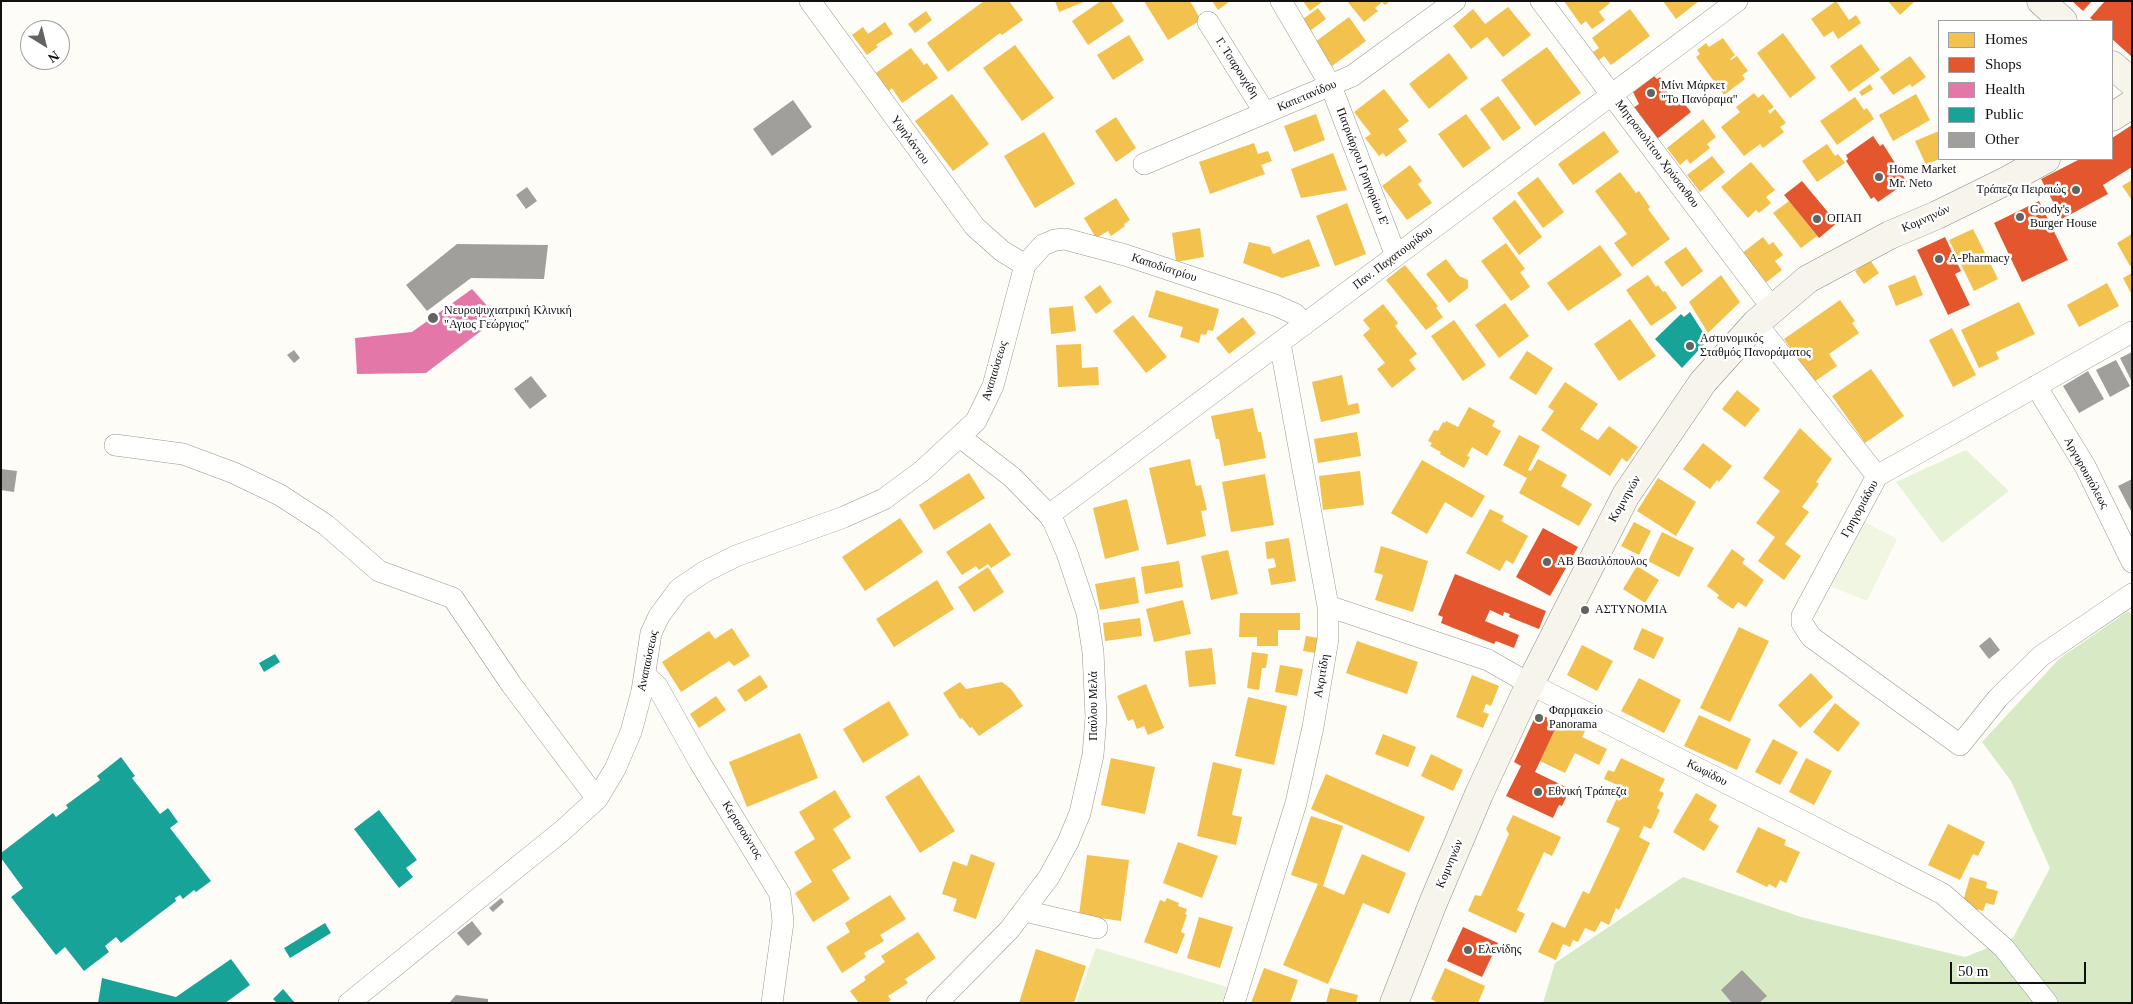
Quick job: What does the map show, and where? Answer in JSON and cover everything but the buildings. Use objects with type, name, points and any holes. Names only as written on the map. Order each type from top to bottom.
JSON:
[{"type":"main road","points":[[2041,1],[2062,20]]},
{"type":"main road","points":[[2113,66],[2132,82]]},
{"type":"main road","points":[[2113,116],[2132,104]]},
{"type":"main road","name":"Κομνηνών","points":[[1394,1003],[1471,813],[1530,684],[1626,495],[1702,382],[1764,315],[1808,279],[1890,235],[1937,215],[2044,160]]},
{"type":"street","name":"Υψηλάντου","points":[[810,1],[975,228],[1002,251],[1025,265]]},
{"type":"street","name":"Πατριάρχου Γρηγορίου Ε'","points":[[1281,1],[1331,86],[1396,256]]},
{"type":"street","name":"Καπετανίδου","points":[[1144,164],[1331,86],[1360,72],[1455,1]]},
{"type":"street","name":"Μητροπολίτου Χρύσανθου","points":[[1541,1],[1612,95],[1877,476]]},
{"type":"street","name":"Παν. Παχατουρίδου","points":[[1049,515],[1737,1]]},
{"type":"street","name":"Γ. Τσαρουχίδη","points":[[1208,22],[1266,113]]},
{"type":"street","name":"Καποδίστρίου","points":[[1025,265],[1042,245],[1055,240],[1072,240],[1125,255],[1275,304],[1295,314],[1304,325]]},
{"type":"street","name":"Αναπαύσεως","points":[[349,1003],[562,831],[597,799],[624,750],[636,711],[651,633],[659,616],[679,589],[692,579],[736,556],[844,517],[884,499],[922,470],[960,437],[979,416],[993,386],[1025,265]]},
{"type":"street","name":"Γρηγοριάδου","points":[[2132,332],[1877,476],[1802,616],[1802,623],[1811,637],[1960,745],[1998,698],[2041,656],[2132,594]]},
{"type":"street","name":"Ακριτίδη","points":[[1234,1003],[1284,843],[1304,770],[1326,659],[1328,639],[1328,606],[1280,343]]},
{"type":"street","name":"Αργυρουπόλεως","points":[[2036,386],[2126,537],[2132,562]]},
{"type":"street","name":"Παύλου Μελά","points":[[937,1003],[998,942],[1025,911],[1049,876],[1068,842],[1080,813],[1093,755],[1096,717],[1093,652],[1087,613],[1067,553],[1049,515],[1012,477],[960,437]]},
{"type":"street","points":[[115,445],[183,454],[242,477],[280,495],[326,525],[379,571],[453,598],[512,684],[597,799]]},
{"type":"street","name":"Κωφίδου","points":[[1328,606],[1488,660],[1530,684],[1943,894],[2004,948],[2047,1003]]},
{"type":"street","name":"Κερασούντος","points":[[644,675],[658,686],[699,762],[780,894],[783,922],[772,1003]]},
{"type":"street","points":[[1025,911],[1097,928]]},
{"type":"green space","points":[[1966,450],[2009,491],[1942,543],[1896,482]]},
{"type":"green space","points":[[1861,520],[1897,539],[1867,601],[1830,586]]},
{"type":"green space","points":[[2128,611],[2132,615],[2132,1003],[1543,1003],[1555,963],[1683,877],[1801,917],[1965,957],[2013,938],[2050,868],[2011,781],[1982,742],[2059,659]]},
{"type":"green space","points":[[1096,948],[1227,987],[1222,1003],[1076,1003]]},
{"type":"place","name":"Μίνι Μάρκετ \"Το Πανόραμα\"","points":[[1651,93]]},
{"type":"place","name":"Home Market Mr. Neto","points":[[1879,177]]},
{"type":"place","name":"Τράπεζα Πειραιώς","points":[[2076,190]]},
{"type":"place","name":"Goody's Burger House","points":[[2020,217]]},
{"type":"place","name":"ΟΠΑΠ","points":[[1817,219]]},
{"type":"place","name":"A-Pharmacy","points":[[1939,259]]},
{"type":"place","name":"Νευροψυχιατρική Κλινική \"Αγιος Γεώργιος\"","points":[[433,318]]},
{"type":"place","name":"Αστυνομικός Σταθμός Πανοράματος","points":[[1690,346]]},
{"type":"place","name":"ΑΒ Βασιλόπουλος","points":[[1547,562]]},
{"type":"place","name":"ΑΣΤΥΝΟΜΙΑ","points":[[1585,610]]},
{"type":"place","name":"Φαρμακείο Panorama","points":[[1539,718]]},
{"type":"place","name":"Εθνική Τράπεζα","points":[[1538,792]]},
{"type":"place","name":"Ελενίδης","points":[[1468,950]]}]
